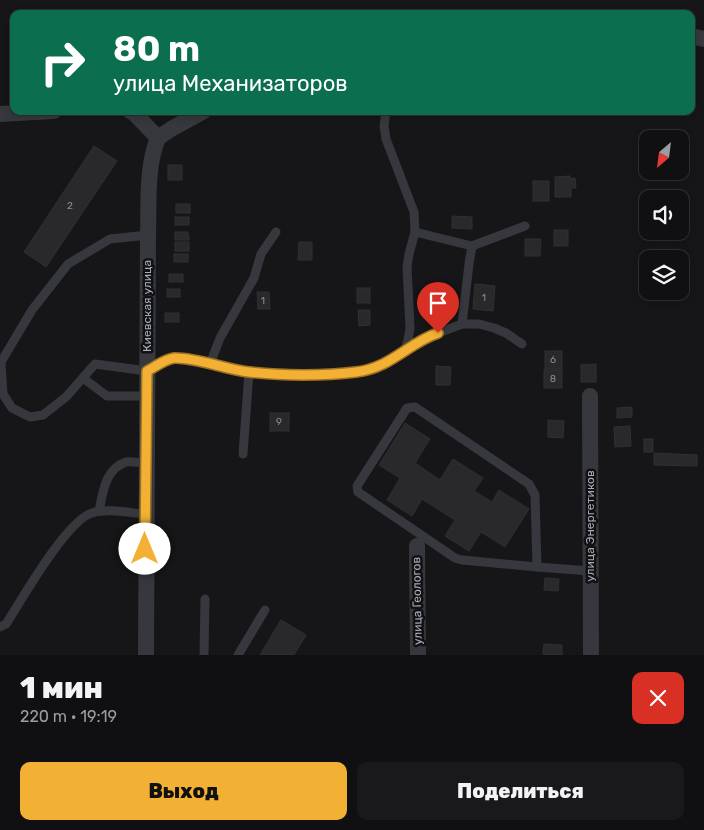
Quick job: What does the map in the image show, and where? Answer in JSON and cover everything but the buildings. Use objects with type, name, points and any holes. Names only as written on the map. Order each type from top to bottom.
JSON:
[{"type":"street","points":[[136,115],[158,138],[197,115]]},
{"type":"street","name":"Киевская улица","points":[[146,655],[145,514],[148,235],[150,168],[153,150],[158,138]]},
{"type":"street","name":"улица Энергетиков","points":[[590,396],[591,655]]},
{"type":"street","name":"улица Геологов","points":[[418,655],[419,541]]},
{"type":"lane","points":[[385,115],[384,126],[386,139],[414,212],[415,232],[407,267],[410,328],[404,353]]},
{"type":"lane","points":[[415,232],[472,246],[525,226]]},
{"type":"lane","points":[[210,364],[220,338],[254,278],[261,254],[276,232]]},
{"type":"lane","points":[[148,235],[110,240],[68,264],[32,310],[1,362],[3,394],[12,408],[30,417],[43,415],[66,396],[95,364],[147,371],[173,358],[249,372],[306,374],[357,372],[374,368],[404,353],[425,338],[462,324],[479,324],[494,328],[506,333],[522,344]]},
{"type":"lane","points":[[462,324],[472,246]]},
{"type":"lane","points":[[242,454],[249,372]]},
{"type":"lane","points":[[82,378],[106,396],[146,396]]},
{"type":"lane","points":[[537,567],[535,495],[529,484],[415,406],[407,408],[357,486],[358,492],[419,541],[462,560],[537,567],[591,571]]},
{"type":"lane","points":[[99,511],[105,486],[113,469],[128,462],[146,463]]},
{"type":"lane","points":[[0,627],[6,624],[50,556],[77,521],[89,513],[99,511],[145,514]]},
{"type":"lane","points":[[204,655],[205,599]]},
{"type":"lane","points":[[238,655],[264,610]]},
{"type":"route","points":[[145,549],[147,371],[173,358],[249,372],[306,374],[357,372],[388,362],[425,338],[438,333]]}]
